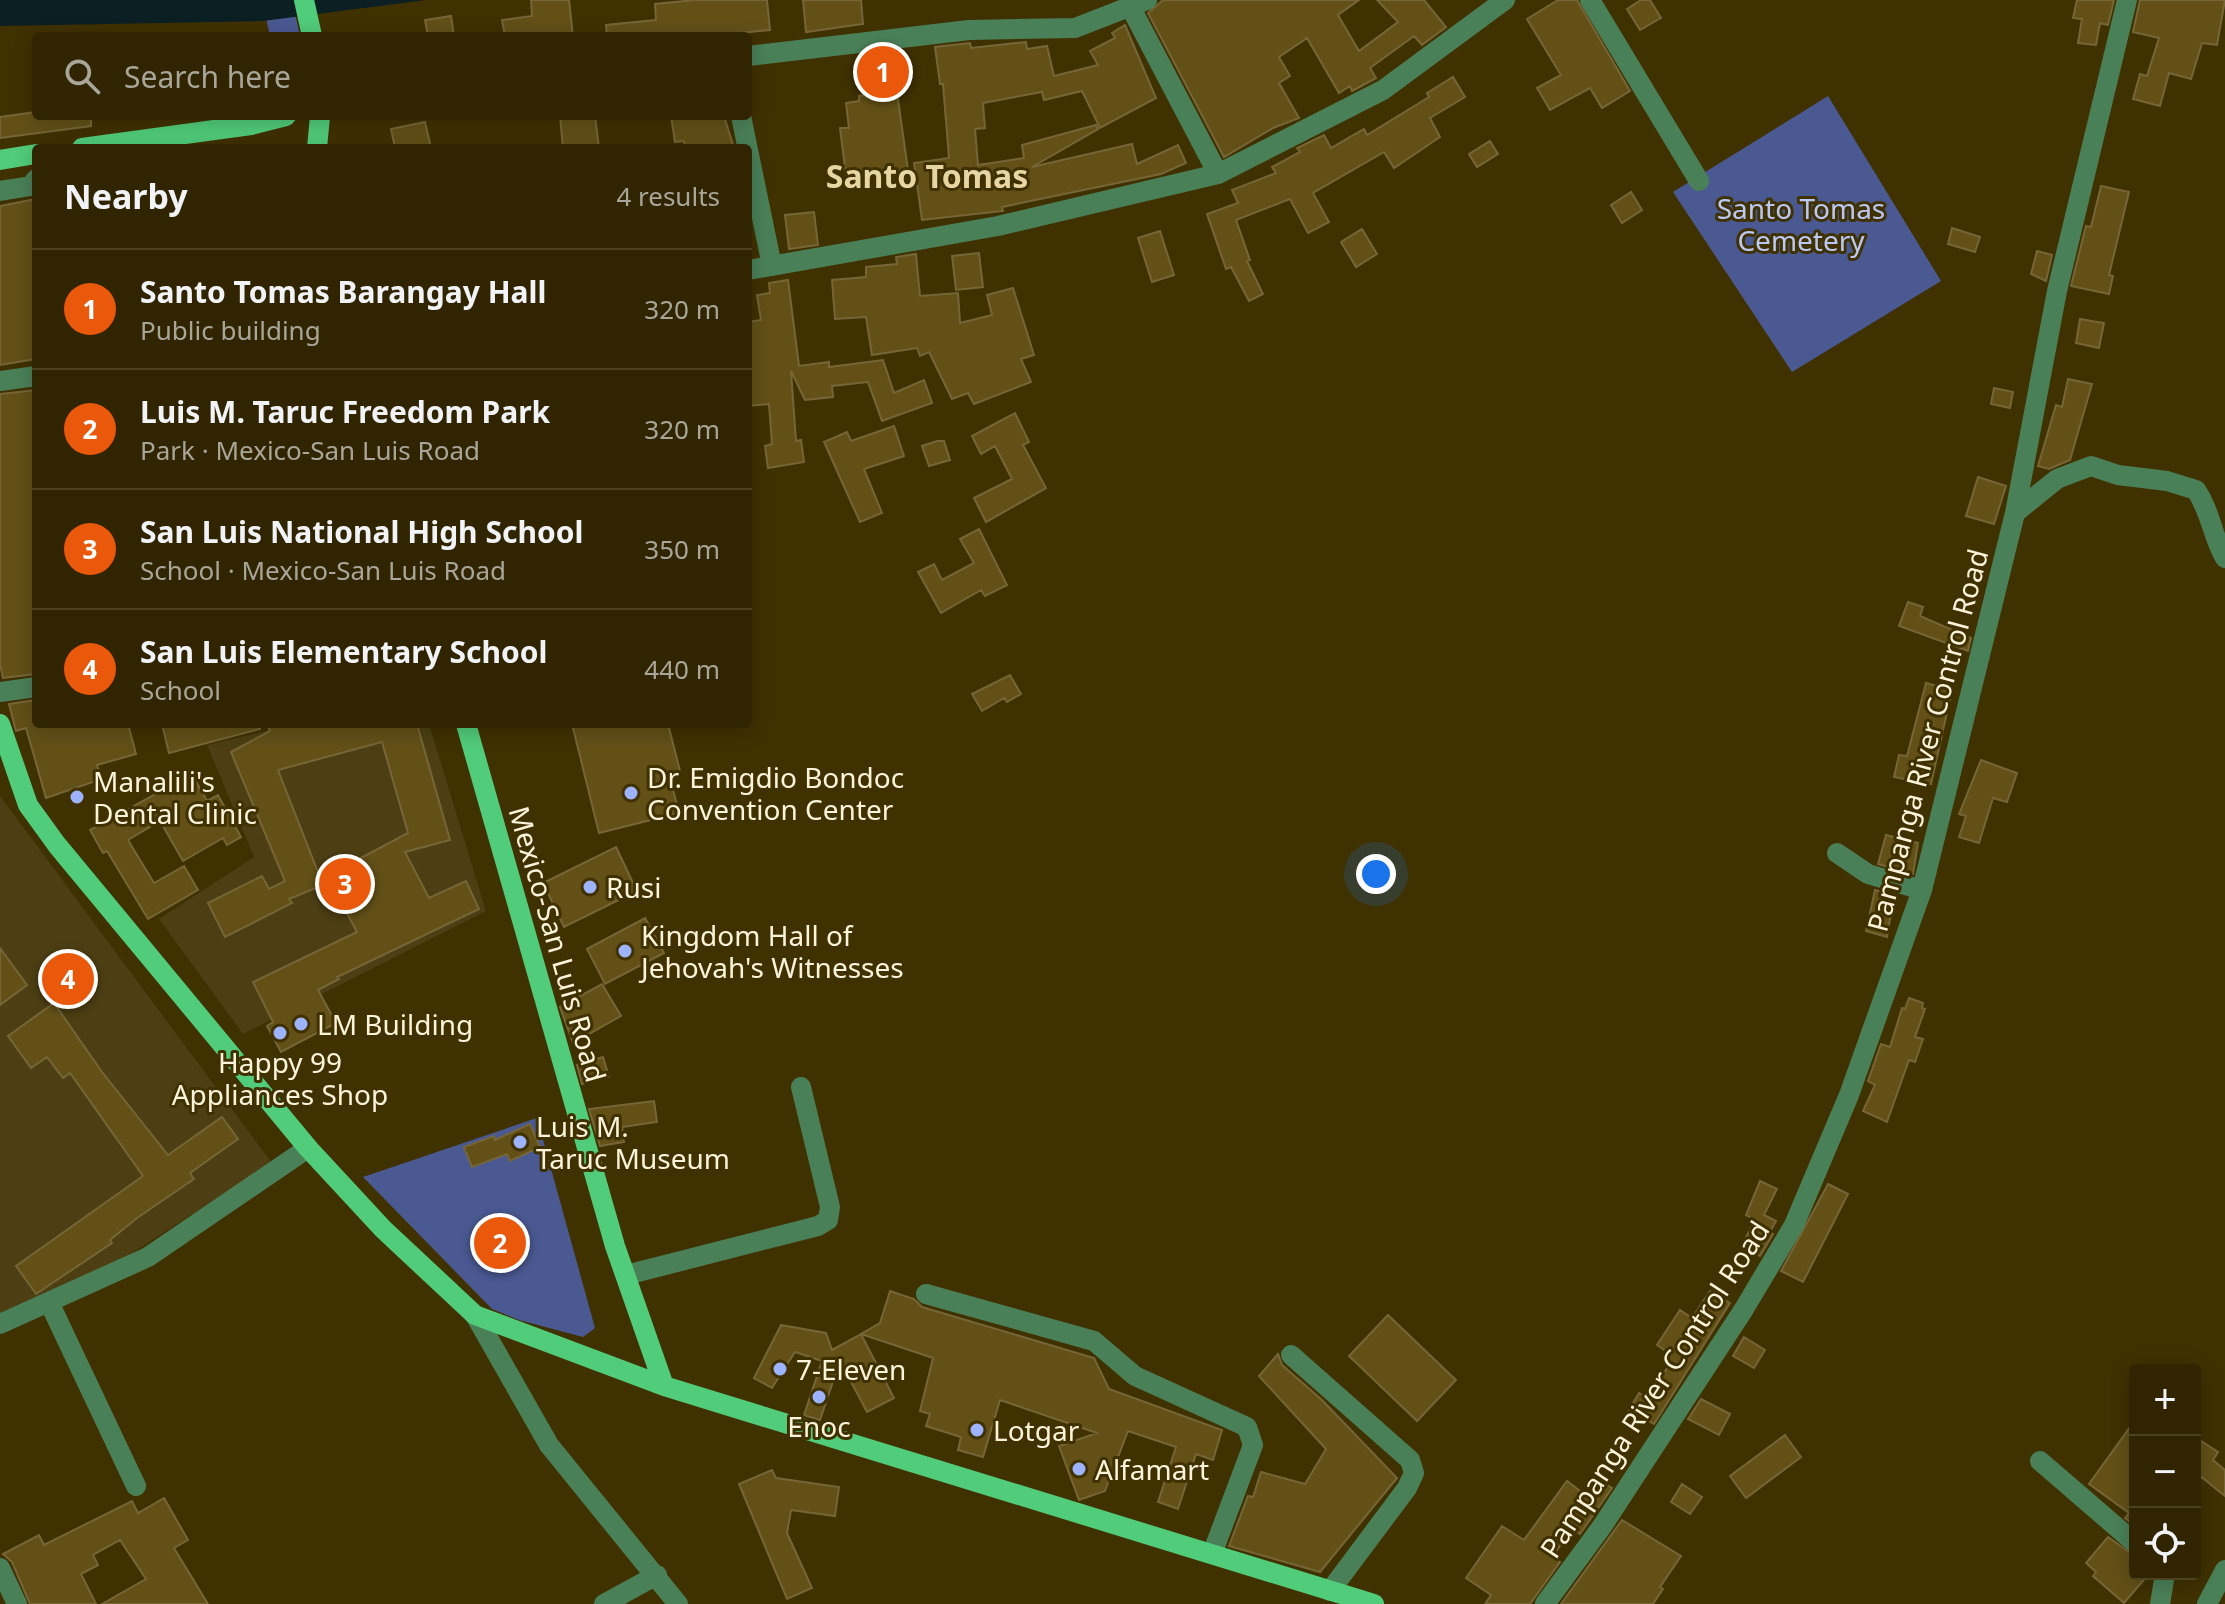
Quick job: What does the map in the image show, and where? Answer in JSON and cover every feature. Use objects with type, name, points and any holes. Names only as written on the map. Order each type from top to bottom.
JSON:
[{"type":"main road","points":[[304,0],[311,32]]},
{"type":"main road","points":[[111,144],[270,120]]},
{"type":"main road","points":[[317,144],[320,120]]},
{"type":"main road","points":[[0,160],[32,155]]},
{"type":"main road","points":[[0,724],[28,805],[57,845],[308,1148],[383,1229],[475,1315],[664,1386],[1374,1604]]},
{"type":"main road","name":"Mexico-San Luis Road","points":[[467,728],[626,1275],[664,1386]]},
{"type":"street","points":[[752,269],[998,226],[1218,174],[1383,90],[1505,0]]},
{"type":"street","points":[[1590,0],[1699,181]]},
{"type":"street","name":"Pampanga River Control Road","points":[[1545,1604],[1611,1512],[1744,1309],[1794,1225],[1849,1095],[1922,890],[2015,513],[2057,291],[2127,0]]},
{"type":"street","points":[[752,56],[969,30],[1075,28],[1139,4],[1218,174]]},
{"type":"street","points":[[742,120],[747,144]]},
{"type":"street","points":[[752,169],[772,266]]},
{"type":"street","points":[[0,191],[32,185]]},
{"type":"street","points":[[0,381],[32,377]]},
{"type":"street","points":[[2015,513],[2057,479],[2091,466],[2118,475],[2167,481],[2196,490],[2209,510],[2217,545],[2225,558]]},
{"type":"street","points":[[0,692],[32,688]]},
{"type":"street","points":[[1837,853],[1868,874],[1922,890]]},
{"type":"street","points":[[626,1275],[818,1226],[828,1220],[830,1207],[801,1087]]},
{"type":"street","points":[[0,1324],[148,1257],[308,1148]]},
{"type":"street","points":[[926,1294],[1094,1341],[1135,1376],[1247,1427],[1253,1445],[1212,1554]]},
{"type":"street","points":[[49,1302],[136,1486]]},
{"type":"street","points":[[475,1315],[549,1445],[678,1604]]},
{"type":"street","points":[[1291,1355],[1410,1460],[1414,1473],[1407,1488],[1330,1591]]},
{"type":"street","points":[[2040,1461],[2129,1538]]},
{"type":"street","points":[[0,1568],[17,1604]]},
{"type":"street","points":[[2207,1604],[2225,1570]]},
{"type":"street","points":[[604,1604],[657,1575]]},
{"type":"street","points":[[2160,1604],[2164,1580]]},
{"type":"shaded area","points":[[0,0],[426,0],[263,21],[0,26]]},
{"type":"shaded area","points":[[279,728],[430,728],[486,911],[243,1034],[159,919],[254,857],[207,745]]},
{"type":"shaded area","points":[[0,796],[272,1163],[127,1256],[0,1313]]},
{"type":"green space","points":[[262,0],[292,0],[299,32],[269,32]]},
{"type":"green space","name":"Santo Tomas Cemetery","points":[[1828,96],[1941,281],[1792,372],[1673,192]]},
{"type":"green space","points":[[537,1118],[595,1328],[583,1337],[519,1320],[492,1309],[363,1177]]},
{"type":"building","points":[[531,0],[569,0],[573,32],[504,32],[502,20],[532,16]]},
{"type":"building","points":[[695,0],[767,0],[770,30],[607,32],[606,25],[656,20],[655,4]]},
{"type":"building","points":[[803,0],[861,0],[863,24],[806,32]]},
{"type":"building","points":[[1163,0],[1359,0],[1338,15],[1359,51],[1398,22],[1377,0],[1424,0],[1446,27],[1422,45],[1414,36],[1370,68],[1376,78],[1352,91],[1350,86],[1339,93],[1307,38],[1279,57],[1290,76],[1279,83],[1299,118],[1273,128],[1224,157],[1148,13]]},
{"type":"building","points":[[1558,0],[1577,0],[1630,91],[1602,108],[1590,88],[1550,110],[1537,88],[1561,75],[1527,19]]},
{"type":"building","points":[[1641,0],[1650,0],[1661,18],[1640,30],[1627,9]]},
{"type":"building","points":[[2077,0],[2114,0],[2108,25],[2100,23],[2096,45],[2078,43],[2082,19],[2073,18]]},
{"type":"building","points":[[2140,0],[2225,0],[2217,45],[2202,43],[2191,79],[2169,73],[2160,106],[2133,99],[2140,74],[2147,76],[2159,38],[2133,32]]},
{"type":"building","points":[[451,16],[453,32],[427,32],[425,20]]},
{"type":"building","points":[[1125,25],[1156,98],[1100,128],[1082,91],[1044,100],[1042,92],[983,103],[985,128],[975,129],[978,165],[1024,158],[1022,145],[1096,125],[1098,129],[1032,167],[1132,144],[1137,164],[1178,145],[1186,163],[1161,174],[1002,207],[1003,211],[922,220],[914,163],[949,158],[943,84],[940,84],[935,47],[970,43],[971,48],[1026,42],[1027,49],[1047,46],[1054,76],[1098,65],[1090,51],[1115,38],[1112,33]]},
{"type":"building","points":[[892,57],[908,170],[846,176],[840,128],[849,128],[846,103],[859,101],[859,96],[874,94],[871,59]]},
{"type":"building","points":[[1453,77],[1465,97],[1430,118],[1440,137],[1394,168],[1384,152],[1313,193],[1329,222],[1308,233],[1290,199],[1236,220],[1250,260],[1247,261],[1263,294],[1249,301],[1231,267],[1226,269],[1207,214],[1238,203],[1232,190],[1276,173],[1272,167],[1300,152],[1297,148],[1324,135],[1331,148],[1364,129],[1367,135],[1429,97],[1427,93]]},
{"type":"building","points":[[32,113],[32,120],[91,120],[91,126],[0,138],[0,117]]},
{"type":"building","points":[[560,120],[596,120],[598,144],[563,144]]},
{"type":"building","points":[[672,120],[725,120],[733,144],[684,144],[684,141],[675,142]]},
{"type":"building","points":[[425,122],[430,144],[394,144],[391,129]]},
{"type":"building","points":[[1490,141],[1498,154],[1477,167],[1469,154]]},
{"type":"building","points":[[2101,186],[2129,192],[2109,275],[2113,276],[2109,294],[2071,286],[2086,226],[2091,227]]},
{"type":"building","points":[[1631,192],[1642,210],[1622,223],[1611,205]]},
{"type":"building","points":[[32,200],[32,360],[0,365],[0,206]]},
{"type":"building","points":[[814,212],[818,245],[789,249],[785,215]]},
{"type":"building","points":[[1952,228],[1980,237],[1975,252],[1948,244]]},
{"type":"building","points":[[1362,229],[1377,254],[1356,267],[1341,242]]},
{"type":"building","points":[[1160,231],[1174,275],[1152,282],[1138,238]]},
{"type":"building","points":[[2037,251],[2052,255],[2046,281],[2031,274]]},
{"type":"building","points":[[979,253],[983,287],[956,290],[952,256]]},
{"type":"building","points":[[916,254],[920,296],[958,293],[960,323],[992,315],[987,295],[1013,288],[1034,355],[1021,359],[1031,382],[974,404],[968,393],[952,399],[929,352],[920,356],[917,348],[872,355],[866,317],[835,319],[832,280],[866,277],[866,267],[897,264],[896,257]]},
{"type":"building","points":[[788,280],[799,366],[829,362],[829,367],[883,360],[894,393],[924,380],[932,403],[882,421],[868,382],[832,386],[833,397],[805,400],[791,371],[796,441],[801,440],[804,462],[768,468],[765,446],[772,444],[769,404],[752,406],[752,321],[761,320],[757,295],[770,293],[769,283]]},
{"type":"building","points":[[2080,319],[2104,323],[2099,348],[2076,343]]},
{"type":"building","points":[[2068,379],[2092,384],[2070,460],[2049,469],[2038,466],[2056,405],[2062,407]]},
{"type":"building","points":[[1994,388],[2013,392],[2010,408],[1991,404]]},
{"type":"building","points":[[32,390],[32,674],[3,678],[0,664],[0,394]]},
{"type":"building","points":[[1015,413],[1029,442],[1023,445],[1046,488],[986,522],[974,498],[1012,479],[995,446],[981,454],[972,436]]},
{"type":"building","points":[[894,426],[904,456],[864,469],[882,513],[860,522],[824,442],[847,432],[851,441]]},
{"type":"building","points":[[944,441],[950,460],[929,466],[922,446]]},
{"type":"building","points":[[1978,477],[2006,486],[1994,524],[1966,516]]},
{"type":"building","points":[[979,529],[1007,585],[985,596],[981,590],[941,613],[918,572],[934,564],[942,580],[974,563],[960,539]]},
{"type":"building","points":[[1908,602],[1923,607],[1920,616],[1971,638],[1968,651],[1899,626]]},
{"type":"building","points":[[1010,675],[1021,694],[1007,702],[1004,698],[982,711],[972,694]]},
{"type":"building","points":[[1926,683],[1952,690],[1931,784],[1894,777],[1899,755],[1907,756]]},
{"type":"building","points":[[32,701],[32,728],[129,728],[136,754],[97,765],[102,779],[46,798],[26,728],[16,731],[9,704]]},
{"type":"building","points":[[163,728],[260,728],[260,729],[169,753]]},
{"type":"building","points":[[269,728],[418,728],[450,840],[405,852],[429,898],[466,881],[479,909],[337,977],[339,979],[318,990],[336,1023],[281,1052],[267,1026],[273,1022],[253,982],[357,932],[327,876],[408,833],[382,742],[278,770],[323,885],[289,899],[292,903],[225,937],[208,903],[262,876],[269,889],[285,881],[231,752],[270,731]]},
{"type":"building","name":"Dr. Emigdio Bondoc Convention Center","points":[[573,728],[669,728],[680,771],[669,774],[679,813],[599,833]]},
{"type":"building","points":[[1981,760],[2017,773],[2007,802],[1993,798],[1979,843],[1959,837],[1966,816],[1959,814]]},
{"type":"building","points":[[192,774],[207,801],[218,795],[241,837],[227,845],[223,838],[183,861],[160,821],[128,840],[154,883],[184,866],[198,890],[148,919],[107,851],[103,853],[90,830]]},
{"type":"building","points":[[1886,835],[1918,843],[1913,874],[1878,864]]},
{"type":"building","name":"Rusi","points":[[616,847],[637,891],[564,927],[543,883]]},
{"type":"building","points":[[1875,890],[1894,895],[1887,937],[1866,931]]},
{"type":"building","name":"Kingdom Hall of Jehovah's Witnesses","points":[[645,918],[664,953],[605,984],[587,949]]},
{"type":"building","points":[[0,948],[27,985],[0,1005]]},
{"type":"building","points":[[602,984],[621,1016],[573,1043],[560,1007]]},
{"type":"building","points":[[1909,998],[1923,1003],[1922,1008],[1925,1009],[1915,1037],[1923,1039],[1915,1062],[1909,1060],[1887,1122],[1863,1111],[1875,1085],[1868,1081],[1881,1044],[1890,1047],[1902,1008],[1905,1009]]},
{"type":"building","points":[[54,1003],[102,1072],[168,1155],[222,1117],[238,1139],[190,1173],[194,1179],[137,1218],[110,1240],[112,1243],[36,1294],[16,1266],[143,1176],[70,1073],[63,1078],[47,1057],[31,1068],[8,1036]]},
{"type":"building","points":[[603,1057],[609,1077],[582,1084],[577,1065]]},
{"type":"building","points":[[654,1101],[657,1122],[622,1127],[624,1142],[600,1146],[589,1109]]},
{"type":"building","points":[[530,1124],[540,1147],[510,1161],[507,1154],[472,1167],[464,1147],[494,1136],[495,1140]]},
{"type":"building","points":[[1760,1181],[1777,1189],[1764,1215],[1776,1221],[1770,1232],[1773,1234],[1760,1256],[1741,1247],[1755,1220],[1746,1215]]},
{"type":"building","points":[[1828,1184],[1848,1194],[1803,1282],[1781,1271]]},
{"type":"building","points":[[890,1291],[914,1299],[922,1307],[1094,1358],[1109,1389],[1222,1430],[1213,1460],[1196,1454],[1178,1509],[1158,1502],[1176,1447],[1128,1431],[1105,1491],[1079,1500],[1059,1446],[1097,1433],[1000,1400],[983,1457],[958,1450],[961,1437],[926,1426],[930,1414],[920,1411],[933,1358],[861,1334],[880,1323]]},
{"type":"building","points":[[1710,1291],[1730,1303],[1654,1424],[1629,1410],[1639,1393],[1648,1398],[1669,1365],[1665,1362],[1670,1354],[1657,1345],[1680,1310],[1692,1318]]},
{"type":"building","points":[[1388,1315],[1456,1380],[1417,1421],[1349,1356]]},
{"type":"building","points":[[781,1325],[826,1333],[832,1350],[861,1334],[894,1398],[867,1412],[840,1361],[820,1420],[804,1415],[822,1361],[795,1352],[772,1388],[754,1378]]},
{"type":"building","points":[[1744,1337],[1765,1350],[1754,1368],[1733,1356]]},
{"type":"building","points":[[1278,1354],[1282,1365],[1322,1400],[1397,1478],[1320,1572],[1229,1546],[1248,1496],[1253,1497],[1261,1472],[1305,1484],[1326,1449],[1259,1376]]},
{"type":"building","points":[[1701,1399],[1730,1414],[1719,1435],[1688,1419]]},
{"type":"building","points":[[2129,1428],[2129,1513],[2089,1484]]},
{"type":"building","points":[[1785,1435],[1801,1457],[1746,1498],[1730,1476]]},
{"type":"building","points":[[2201,1441],[2218,1452],[2213,1460],[2225,1470],[2225,1496],[2201,1477]]},
{"type":"building","points":[[772,1470],[776,1478],[839,1487],[835,1516],[791,1510],[787,1533],[812,1588],[787,1599],[739,1484]]},
{"type":"building","points":[[1599,1480],[1612,1488],[1580,1534],[1572,1529],[1552,1557],[1560,1562],[1530,1604],[1485,1604],[1491,1595],[1466,1578],[1502,1526],[1524,1540],[1567,1481],[1588,1497]]},
{"type":"building","points":[[1682,1484],[1702,1497],[1690,1514],[1671,1502]]},
{"type":"building","points":[[164,1498],[188,1540],[174,1548],[208,1604],[102,1604],[146,1579],[120,1540],[93,1555],[98,1565],[81,1574],[96,1604],[30,1604],[12,1562],[3,1554],[39,1535],[44,1545],[132,1501],[138,1513]]},
{"type":"building","points":[[1622,1520],[1681,1556],[1660,1587],[1663,1589],[1653,1604],[1561,1604]]},
{"type":"building","points":[[2108,1537],[2129,1552],[2129,1580],[2144,1580],[2124,1603],[2093,1576],[2096,1572],[2086,1563]]},
{"type":"place","name":"Santo Tomas Barangay Hall","points":[[883,72]]},
{"type":"place","name":"Dr. Emigdio Bondoc Convention Center","points":[[631,793]]},
{"type":"place","name":"Manalili's Dental Clinic","points":[[77,797]]},
{"type":"place","name":"San Luis National High School","points":[[345,884]]},
{"type":"place","name":"Rusi","points":[[590,887]]},
{"type":"place","name":"Kingdom Hall of Jehovah's Witnesses","points":[[625,951]]},
{"type":"place","name":"San Luis Elementary School","points":[[68,979]]},
{"type":"place","name":"LM Building","points":[[301,1024]]},
{"type":"place","name":"Happy 99 Appliances Shop","points":[[280,1033]]},
{"type":"place","name":"Luis M. Taruc Museum","points":[[520,1142]]},
{"type":"place","name":"Luis M. Taruc Freedom Park","points":[[500,1243]]},
{"type":"place","name":"7-Eleven","points":[[780,1369]]},
{"type":"place","name":"Enoc","points":[[819,1397]]},
{"type":"place","name":"Lotgar","points":[[977,1430]]},
{"type":"place","name":"Alfamart","points":[[1079,1469]]},
{"type":"district","name":"Santo Tomas","points":[[927,175]]}]
